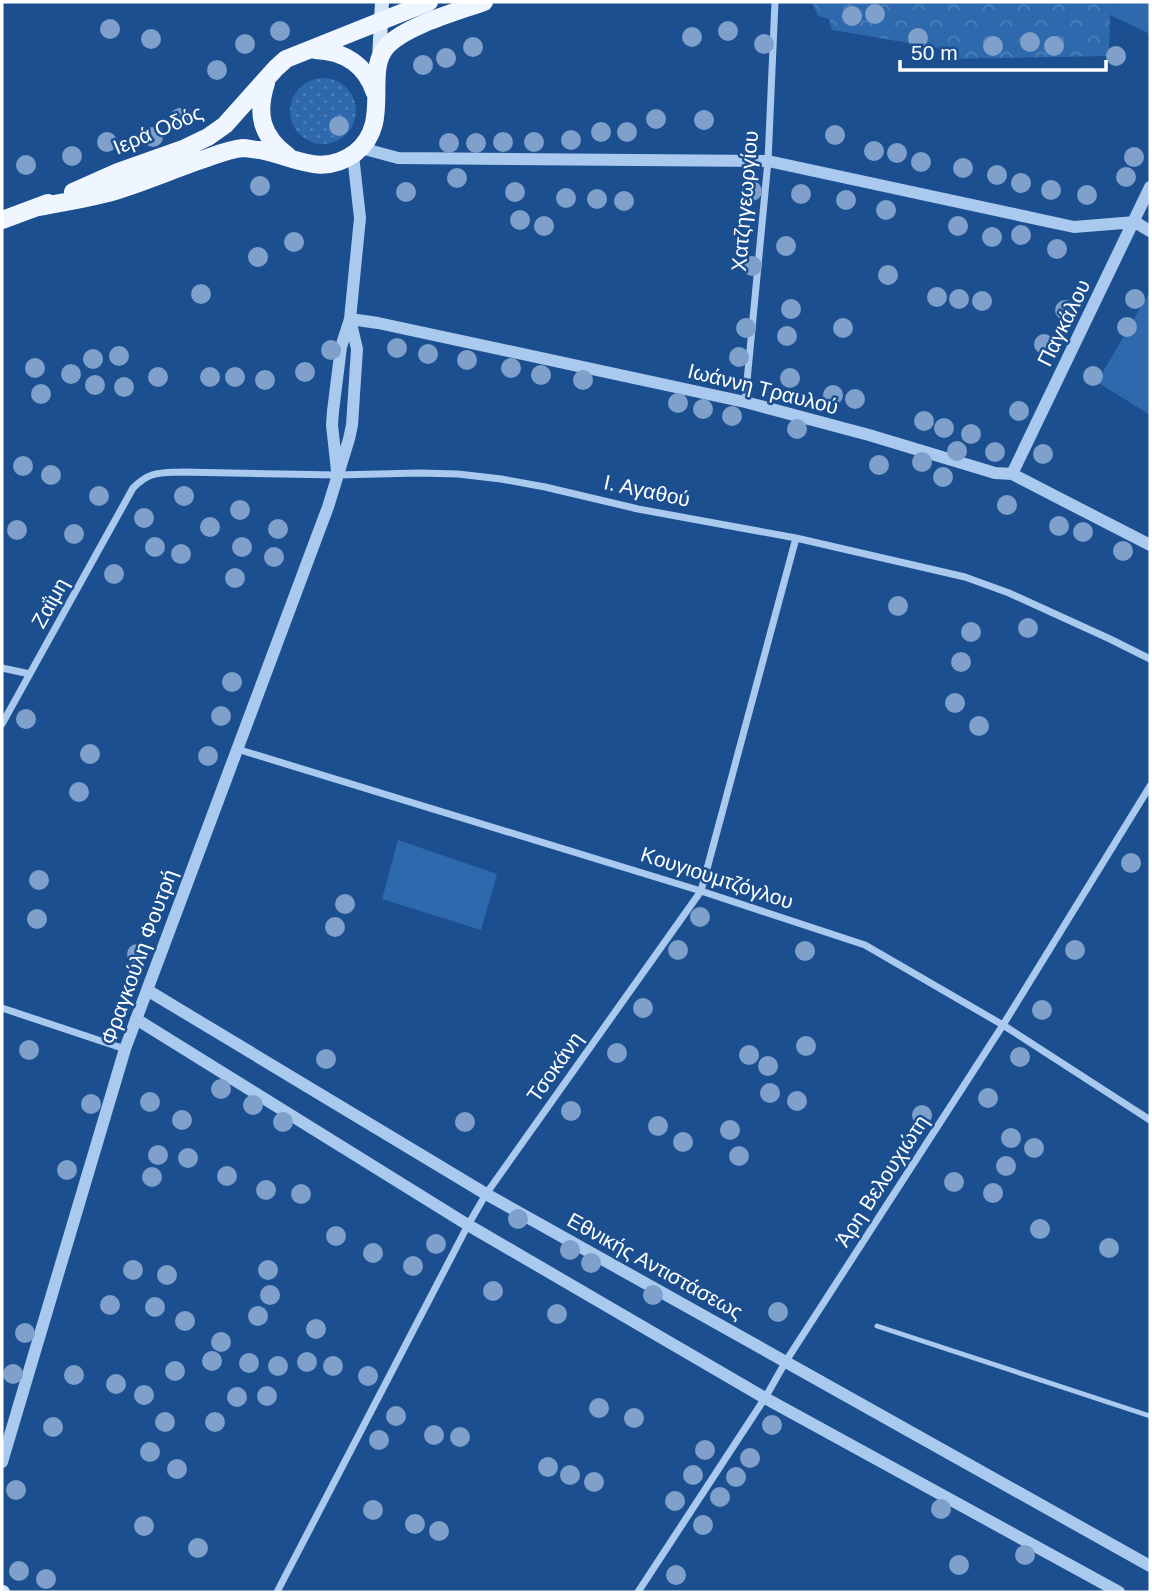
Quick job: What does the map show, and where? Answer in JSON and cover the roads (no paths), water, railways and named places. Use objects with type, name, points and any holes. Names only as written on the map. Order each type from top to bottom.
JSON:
[{"type":"main road","name":"Ιερά Οδός","points":[[2,220],[208,137],[225,125],[286,59],[312,50],[382,11],[429,2]]},
{"type":"main road","points":[[379,59],[386,47],[408,31],[484,2]]},
{"type":"main road","points":[[357,151],[371,133],[377,116],[382,11]]},
{"type":"main road","points":[[312,50],[346,56],[360,67],[371,81],[376,98]]},
{"type":"main road","points":[[276,68],[263,91],[261,117],[272,141],[292,159]]},
{"type":"main road","name":"Ιερά Οδός","points":[[39,207],[124,188],[221,153],[243,148],[265,151],[312,165],[333,164],[357,151]]},
{"type":"street","name":"Χατζηγεωργίου","points":[[745,402],[768,161],[775,2]]},
{"type":"street","points":[[351,319],[360,218],[357,151],[398,159],[768,161],[1074,227],[1135,222],[1150,231]]},
{"type":"street","name":"Παγκάλου","points":[[1012,474],[1150,187]]},
{"type":"street","name":"Ιωάννη Τραυλού","points":[[351,319],[745,402],[869,435],[995,473],[1012,474],[1150,545]]},
{"type":"street","name":"Φραγκούλη Φουτρή","points":[[2,1462],[125,1049],[328,507],[349,439],[357,349],[351,319]]},
{"type":"street","name":"Φραγκούλη Φουτρή","points":[[337,475],[332,425],[341,347],[351,319]]},
{"type":"street","name":"Ι. Αγαθού","points":[[128,499],[133,488],[144,477],[158,473],[337,475],[419,472],[501,479],[545,486],[638,509],[796,538],[965,577],[1009,593],[1150,659]]},
{"type":"street","name":"Ζαΐμη","points":[[2,724],[128,499]]},
{"type":"street","name":"Τσοκάνη","points":[[277,1592],[486,1194],[701,891],[796,538]]},
{"type":"street","points":[[2,668],[30,674]]},
{"type":"street","name":"Κουγιουμτζόγλου","points":[[237,749],[701,891],[865,945],[1003,1025],[1150,1120]]},
{"type":"street","name":"Άρη Βελουχιώτη","points":[[638,1592],[1003,1025],[1150,786]]},
{"type":"street","name":"Εθνικής Αντιστάσεως","points":[[147,990],[486,1194],[1150,1566]]},
{"type":"street","points":[[2,1008],[125,1049]]},
{"type":"street","points":[[136,1019],[468,1225],[765,1398],[1119,1592]]},
{"type":"lane","points":[[877,1326],[1150,1416]]}]
